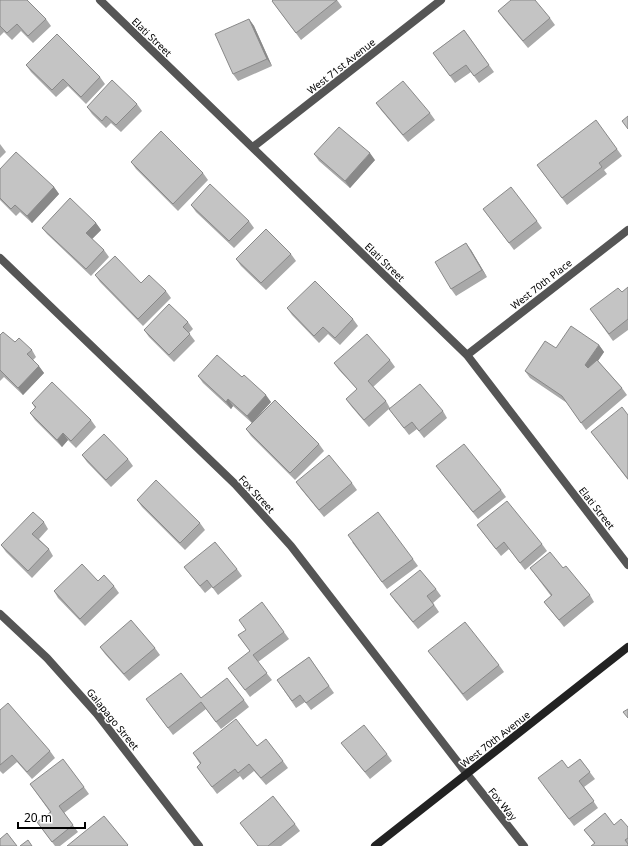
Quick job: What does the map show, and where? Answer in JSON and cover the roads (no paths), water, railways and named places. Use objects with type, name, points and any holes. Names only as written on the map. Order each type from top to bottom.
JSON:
[{"type":"main road","name":"West 70th Avenue","points":[[375,846],[628,647]]},
{"type":"street","name":"Elati Street","points":[[100,0],[467,355],[628,565]]},
{"type":"street","name":"West 71st Avenue","points":[[253,147],[441,0]]},
{"type":"street","name":"West 70th Place","points":[[467,355],[628,230]]},
{"type":"street","name":"Fox Street","points":[[0,258],[235,484],[291,546],[467,774]]},
{"type":"street","name":"Galapago Street","points":[[0,614],[48,658],[97,714],[199,846]]},
{"type":"street","name":"Fox Way","points":[[467,774],[524,846]]}]
